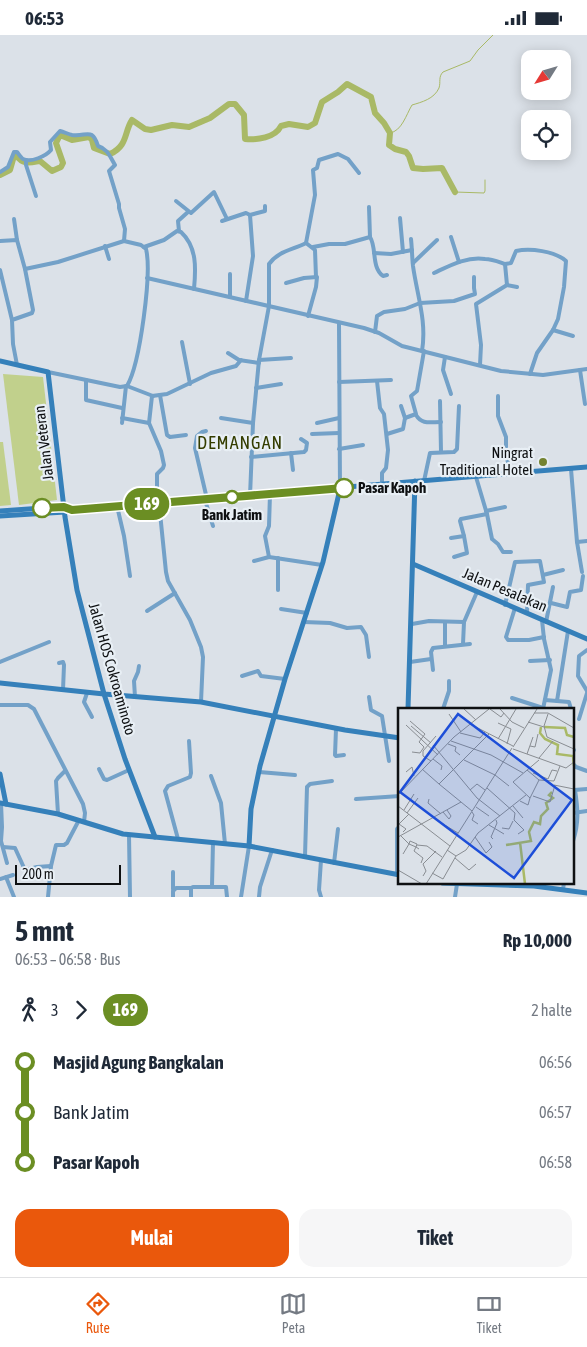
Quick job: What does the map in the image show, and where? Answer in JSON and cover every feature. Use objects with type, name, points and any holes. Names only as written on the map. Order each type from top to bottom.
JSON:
[{"type":"street","points":[[26,162],[41,158],[50,153],[50,142],[60,131],[72,135],[90,134],[96,139],[98,146],[104,148],[115,165],[108,171],[125,229],[124,241]]},
{"type":"street","points":[[0,172],[8,167],[14,152],[17,152],[26,162],[36,196]]},
{"type":"street","points":[[306,243],[315,195],[313,170],[317,168],[319,160],[338,154],[348,159],[359,173]]},
{"type":"street","points":[[194,289],[196,271],[194,254],[190,243],[179,231],[178,221],[188,212],[192,212],[214,191],[227,219]]},
{"type":"street","points":[[176,201],[188,212]]},
{"type":"street","points":[[222,221],[248,213],[250,215],[265,211],[264,206]]},
{"type":"street","points":[[369,207],[370,237],[378,271],[383,275],[387,275]]},
{"type":"street","points":[[246,301],[253,256],[250,215]]},
{"type":"street","points":[[400,218],[403,252]]},
{"type":"street","points":[[12,320],[33,312],[14,219]]},
{"type":"street","points":[[25,269],[124,241],[144,247],[164,240],[179,231]]},
{"type":"street","points":[[306,243],[313,247],[345,244],[370,237]]},
{"type":"street","points":[[451,237],[459,262]]},
{"type":"street","points":[[411,239],[424,334],[416,391],[411,396],[416,415],[424,423],[441,422]]},
{"type":"street","points":[[0,241],[17,240]]},
{"type":"street","points":[[413,263],[437,240]]},
{"type":"street","points":[[250,496],[256,388],[269,306],[269,264],[286,251],[306,243]]},
{"type":"street","points":[[105,247],[108,259]]},
{"type":"street","points":[[122,423],[122,408],[126,386],[141,342],[147,278],[147,252],[144,247]]},
{"type":"street","points":[[308,317],[317,279],[313,247]]},
{"type":"street","points":[[374,253],[412,250]]},
{"type":"street","points":[[434,273],[459,262],[485,259],[505,264],[510,263],[515,252],[518,250],[554,254],[565,260],[561,304],[553,330],[537,353],[530,374]]},
{"type":"street","points":[[505,264],[507,285]]},
{"type":"street","points":[[0,270],[12,320],[13,344],[17,365]]},
{"type":"street","points":[[230,274],[230,297]]},
{"type":"street","points":[[286,283],[316,277]]},
{"type":"street","points":[[474,277],[475,294],[479,302]]},
{"type":"street","points":[[147,278],[375,332],[398,344],[501,371],[543,375],[587,369]]},
{"type":"street","points":[[480,365],[481,345],[475,306],[507,285],[517,287]]},
{"type":"street","points":[[375,332],[376,319],[380,313],[405,309],[420,303],[454,301],[475,294]]},
{"type":"street","points":[[241,897],[249,846],[251,809],[259,772],[285,679],[322,565],[340,489],[339,324]]},
{"type":"street","points":[[553,330],[573,336]]},
{"type":"street","points":[[182,342],[190,384]]},
{"type":"street","points":[[228,353],[241,360],[259,361],[291,358]]},
{"type":"street","points":[[445,357],[443,370],[450,394]]},
{"type":"street","points":[[0,361],[86,380],[126,386],[153,396],[190,384],[211,373],[236,366],[241,360]]},
{"type":"street","points":[[580,370],[585,404]]},
{"type":"street","name":"Jalan Veteran","points":[[48,372],[66,510]]},
{"type":"street","points":[[86,380],[86,400],[122,408]]},
{"type":"street","points":[[339,382],[391,380]]},
{"type":"street","points":[[377,381],[380,408],[384,413],[387,434],[388,456],[386,468],[382,473],[382,484]]},
{"type":"street","points":[[256,388],[281,384]]},
{"type":"street","points":[[160,395],[167,435],[170,437],[186,435]]},
{"type":"street","points":[[153,396],[148,423],[161,451],[164,465],[156,478],[166,573],[195,632],[203,657],[201,702]]},
{"type":"street","points":[[498,396],[498,416],[506,437],[506,455],[510,474]]},
{"type":"street","points":[[440,401],[441,452]]},
{"type":"street","points":[[387,434],[403,429],[405,418],[401,405]]},
{"type":"street","points":[[424,481],[428,455],[432,452],[454,452],[457,449],[459,406]]},
{"type":"street","points":[[405,418],[416,415]]},
{"type":"street","points":[[122,418],[148,423]]},
{"type":"street","points":[[221,418],[253,423]]},
{"type":"street","points":[[317,423],[339,418]]},
{"type":"street","points":[[206,431],[197,435],[195,448],[213,527]]},
{"type":"street","points":[[312,435],[339,433]]},
{"type":"street","points":[[251,457],[306,452],[306,441],[301,439]]},
{"type":"street","points":[[339,449],[363,445]]},
{"type":"street","points":[[291,453],[293,470]]},
{"type":"street","points":[[0,511],[66,510],[206,500],[587,467]]},
{"type":"street","points":[[551,603],[567,607],[570,592],[581,590],[582,574],[577,542],[571,469]]},
{"type":"street","points":[[476,477],[492,541],[498,543],[503,553],[511,552]]},
{"type":"street","points":[[408,708],[416,481]]},
{"type":"street","points":[[269,557],[264,535],[270,526],[270,494]]},
{"type":"street","points":[[117,506],[130,576]]},
{"type":"street","points":[[454,557],[468,553],[460,521],[462,519],[505,507]]},
{"type":"street","name":"Jalan HOS Cokroaminoto","points":[[66,510],[77,589],[104,694],[129,770],[155,837]]},
{"type":"street","points":[[0,516],[13,512]]},
{"type":"street","points":[[451,538],[464,536]]},
{"type":"street","points":[[577,542],[587,541]]},
{"type":"street","points":[[254,561],[269,557],[322,565]]},
{"type":"street","points":[[278,558],[278,590]]},
{"type":"street","points":[[505,605],[515,561],[540,561],[544,583],[529,584],[527,613]]},
{"type":"street","name":"Jalan Pesalakan","points":[[413,563],[505,605],[587,639]]},
{"type":"street","points":[[543,575],[562,570]]},
{"type":"street","points":[[543,708],[551,669],[544,637],[544,621],[551,603],[553,587]]},
{"type":"street","points":[[463,644],[464,622],[477,592]]},
{"type":"street","points":[[147,611],[175,593]]},
{"type":"street","points":[[515,608],[508,627],[506,637],[508,640],[529,640],[544,637]]},
{"type":"street","points":[[281,609],[307,613]]},
{"type":"street","points":[[412,624],[429,621],[445,623],[464,622]]},
{"type":"street","points":[[304,622],[330,623],[347,628],[361,627],[366,635],[369,657]]},
{"type":"street","points":[[445,623],[446,646]]},
{"type":"street","points":[[557,701],[568,631]]},
{"type":"street","points":[[0,662],[49,642]]},
{"type":"street","points":[[433,670],[431,649],[470,644]]},
{"type":"street","points":[[579,719],[587,692],[578,676],[579,656],[587,650]]},
{"type":"street","points":[[410,662],[431,659]]},
{"type":"street","points":[[530,661],[550,659]]},
{"type":"street","points":[[59,663],[64,665],[63,690]]},
{"type":"street","points":[[135,697],[134,681],[139,666]]},
{"type":"street","points":[[242,676],[258,671],[261,677],[285,679]]},
{"type":"street","points":[[444,708],[449,691],[449,681]]},
{"type":"street","points":[[0,683],[87,693],[201,702],[336,729],[398,738]]},
{"type":"street","points":[[87,693],[84,702],[92,717]]},
{"type":"street","points":[[369,697],[371,710],[382,716],[389,761]]},
{"type":"street","points":[[512,699],[540,708]]},
{"type":"street","points":[[545,700],[569,702],[571,708]]},
{"type":"street","points":[[0,705],[28,705],[34,709],[83,804],[85,813],[82,821],[67,843],[56,845],[50,866],[48,897]]},
{"type":"street","points":[[336,729],[335,755],[344,755]]},
{"type":"street","points":[[178,839],[165,791],[168,786],[190,777],[189,741]]},
{"type":"street","points":[[574,765],[587,771]]},
{"type":"street","points":[[99,769],[104,779],[107,780],[129,770]]},
{"type":"street","points":[[58,814],[56,781],[66,771]]},
{"type":"street","points":[[259,772],[295,775]]},
{"type":"street","points":[[0,774],[2,803],[1,841],[7,863]]},
{"type":"street","points":[[211,775],[222,803],[225,844]]},
{"type":"street","points":[[305,856],[307,787],[310,784],[332,781]]},
{"type":"street","points":[[574,838],[578,811],[574,790],[587,789]]},
{"type":"street","points":[[356,799],[398,796]]},
{"type":"street","points":[[2,803],[58,814],[129,835],[249,846],[398,875],[398,828]]},
{"type":"street","points":[[574,813],[587,811]]},
{"type":"street","points":[[148,836],[151,829]]},
{"type":"street","points":[[334,863],[338,829]]},
{"type":"street","points":[[129,835],[130,897]]},
{"type":"street","points":[[212,886],[214,842]]},
{"type":"street","points":[[2,847],[15,847],[25,870],[50,866]]},
{"type":"street","points":[[259,897],[260,887],[272,850]]},
{"type":"street","points":[[321,860],[319,890],[321,897]]},
{"type":"street","points":[[173,872],[173,897]]},
{"type":"street","points":[[0,879],[14,875]]},
{"type":"street","points":[[6,877],[14,897]]},
{"type":"street","points":[[455,897],[457,884],[564,886],[587,893]]},
{"type":"street","points":[[174,889],[212,886],[226,887],[227,897]]},
{"type":"street","points":[[191,888],[191,897]]},
{"type":"green space","points":[[3,374],[43,377],[57,500],[19,505]]},
{"type":"green space","points":[[0,442],[3,442],[11,505],[0,506]]},
{"type":"waterway","points":[[390,133],[401,126],[412,105],[427,99],[437,92],[443,72],[470,61],[493,35]]},
{"type":"waterway","points":[[0,175],[10,170],[16,155],[24,162],[40,161],[52,171],[61,167],[63,163],[56,143],[60,135],[72,140],[89,137],[94,148],[110,154],[116,151],[123,143],[132,120],[145,129],[151,130],[172,125],[189,127],[210,118],[229,104],[235,104],[244,115],[245,139],[270,136],[281,126],[289,124],[308,127],[315,123],[322,102],[347,84],[371,97],[375,113],[390,133],[389,145],[406,152],[413,168],[442,168],[455,192]]},
{"type":"waterway","points":[[455,192],[484,193],[485,180]]},
{"type":"bus line","name":"169","points":[[42,508],[64,507],[72,510],[344,488]]},
{"type":"place","name":"Ningrat Traditional Hotel","points":[[543,462]]},
{"type":"place","name":"Pasar Kapoh","points":[[344,488]]},
{"type":"place","name":"Bank Jatim","points":[[232,497]]},
{"type":"district","name":"DEMANGAN","points":[[240,443]]}]
